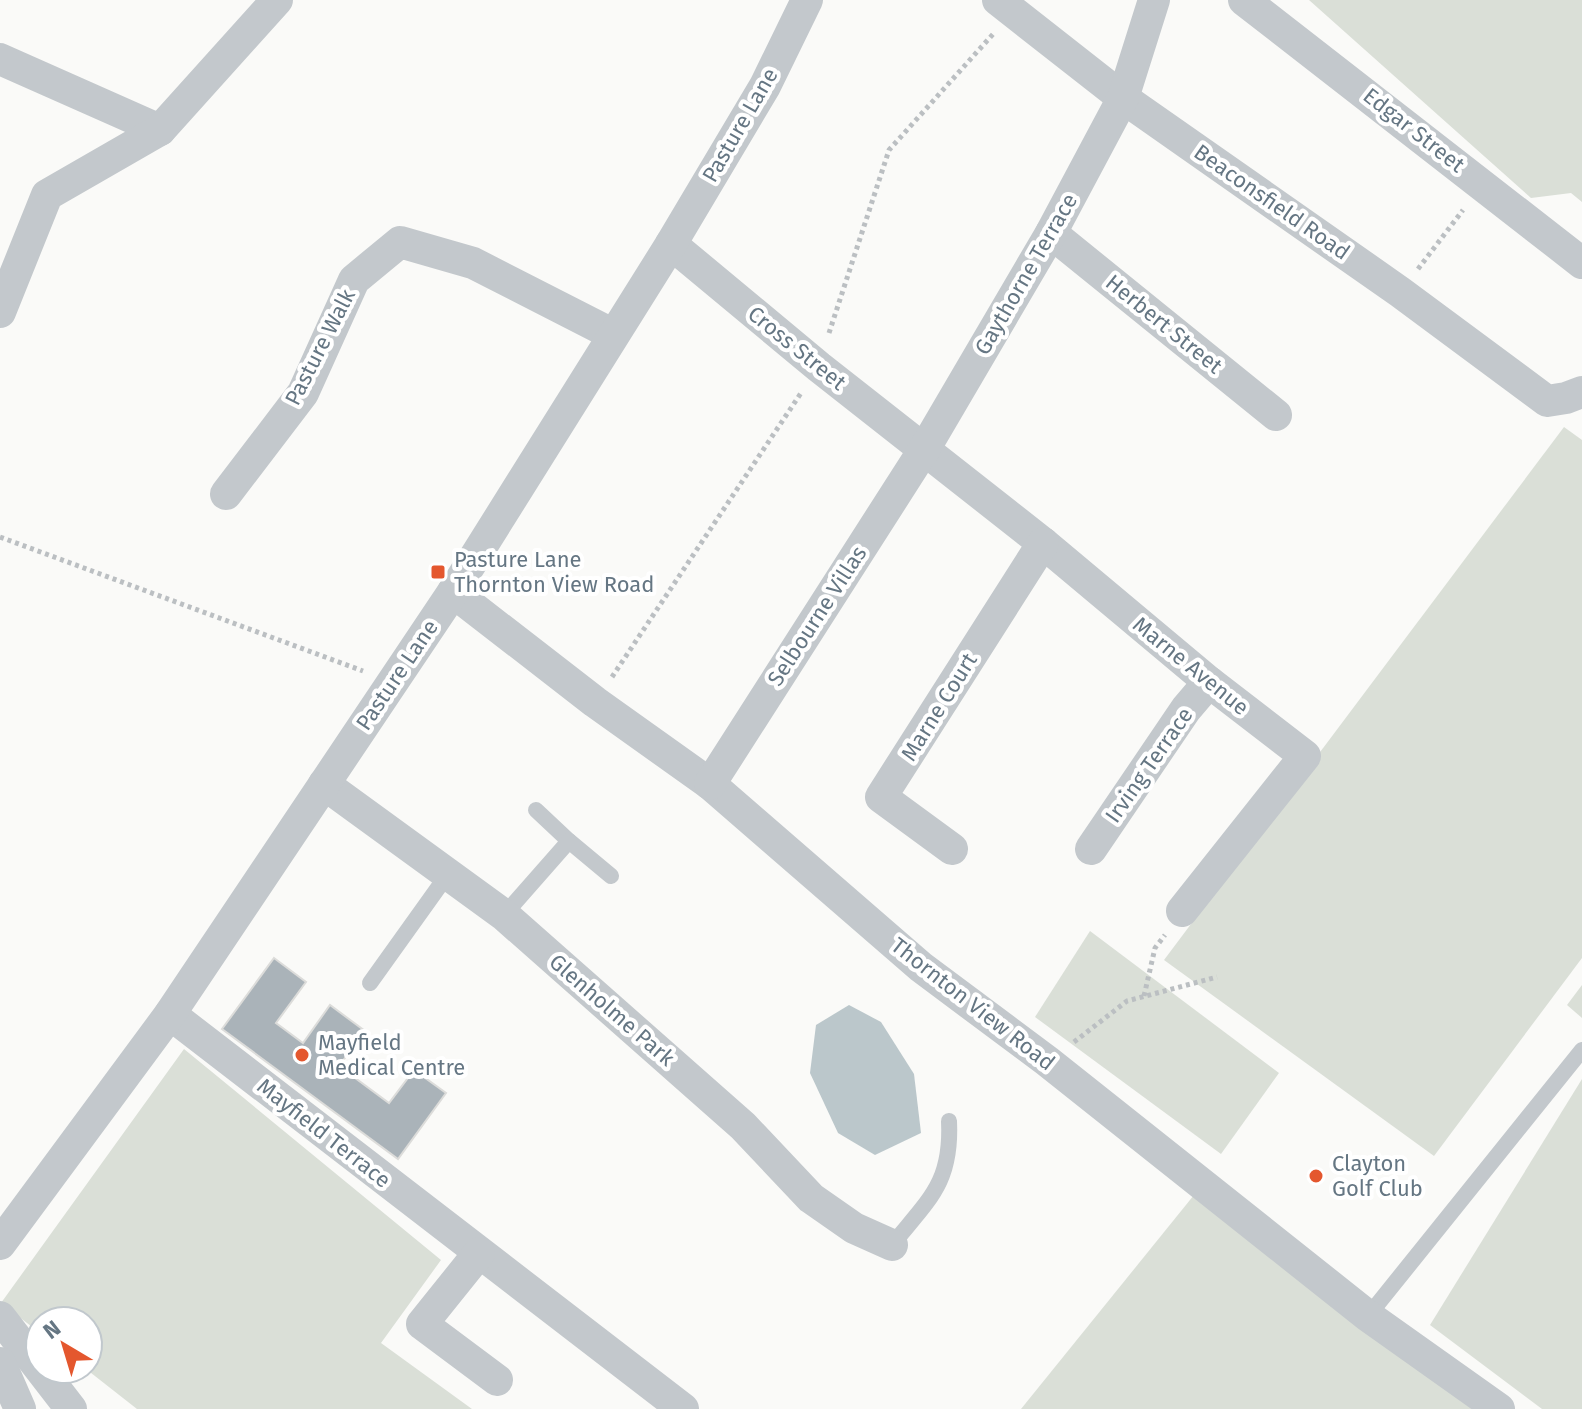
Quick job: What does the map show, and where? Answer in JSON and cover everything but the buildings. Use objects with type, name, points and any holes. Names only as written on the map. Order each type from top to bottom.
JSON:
[{"type":"street","points":[[0,312],[47,195],[160,130],[277,0]]},
{"type":"street","name":"Pasture Lane","points":[[0,1244],[170,1014],[453,592],[671,244],[765,86],[807,0]]},
{"type":"street","name":"Gaythorne Terrace","points":[[925,448],[1051,233],[1123,98],[1154,0]]},
{"type":"street","name":"Edgar Street","points":[[1244,0],[1582,263]]},
{"type":"street","name":"Beaconsfield Road","points":[[1005,6],[1123,98],[1400,292],[1547,401],[1582,392]]},
{"type":"street","points":[[0,59],[160,130]]},
{"type":"street","name":"Herbert Street","points":[[1051,233],[1276,415]]},
{"type":"street","name":"Pasture Walk","points":[[226,494],[303,393],[354,280],[400,242],[473,263],[612,334]]},
{"type":"street","name":"Cross Street","points":[[671,244],[819,367],[925,448]]},
{"type":"street","name":"Marne Avenue","points":[[925,448],[1209,682],[1305,756],[1182,911]]},
{"type":"street","name":"Selbourne Villas","points":[[710,784],[925,448]]},
{"type":"street","name":"Marne Court","points":[[952,849],[881,797],[1043,543]]},
{"type":"street","name":"Thornton View Road","points":[[453,592],[595,702],[710,784],[921,967],[1047,1061],[1368,1316],[1499,1409]]},
{"type":"street","name":"Irving Terrace","points":[[1091,849],[1186,709],[1209,682]]},
{"type":"street","name":"Glenholme Park","points":[[324,784],[504,915],[743,1126],[811,1198],[854,1228],[892,1245]]},
{"type":"street","name":"Mayfield Terrace","points":[[170,1014],[683,1409]]},
{"type":"street","points":[[479,1253],[422,1324],[497,1380]]},
{"type":"street","points":[[0,1317],[71,1409]]},
{"type":"street","points":[[1,1368],[20,1409]]},
{"type":"lane","points":[[536,810],[611,876]]},
{"type":"lane","points":[[504,915],[569,841]]},
{"type":"lane","points":[[370,983],[448,874]]},
{"type":"lane","points":[[1368,1316],[1582,1050]]},
{"type":"lane","points":[[892,1245],[932,1196],[945,1173],[951,1148],[949,1121]]},
{"type":"path","points":[[595,702],[819,367],[889,150],[1005,6]]},
{"type":"path","points":[[1400,292],[1483,183]]},
{"type":"path","points":[[0,537],[392,683]]},
{"type":"path","points":[[1143,997],[1155,948],[1182,911]]},
{"type":"path","points":[[1047,1061],[1127,1001],[1217,977]]},
{"type":"shaded area","points":[[1309,0],[1582,0],[1582,202],[1571,193],[1531,198]]},
{"type":"shaded area","points":[[1564,427],[1582,440],[1582,958],[1434,1156],[1164,960]]},
{"type":"shaded area","points":[[1090,931],[1279,1073],[1221,1154],[1035,1017]]},
{"type":"shaded area","points":[[1582,985],[1582,1018],[1567,1005]]},
{"type":"shaded area","points":[[849,1005],[881,1022],[914,1074],[921,1133],[875,1155],[838,1133],[810,1073],[816,1025]]},
{"type":"shaded area","points":[[184,1049],[441,1260],[381,1343],[472,1409],[137,1409],[104,1383],[104,1305],[24,1305],[24,1321],[1,1303]]},
{"type":"shaded area","points":[[1582,1079],[1582,1409],[1542,1409],[1430,1325]]},
{"type":"shaded area","points":[[1194,1195],[1478,1409],[1021,1409]]},
{"type":"place","name":"Pasture Lane Thornton View Road","points":[[438,572]]},
{"type":"place","name":"Mayfield Medical Centre","points":[[302,1055]]},
{"type":"place","name":"Clayton Golf Club","points":[[1316,1176]]}]
